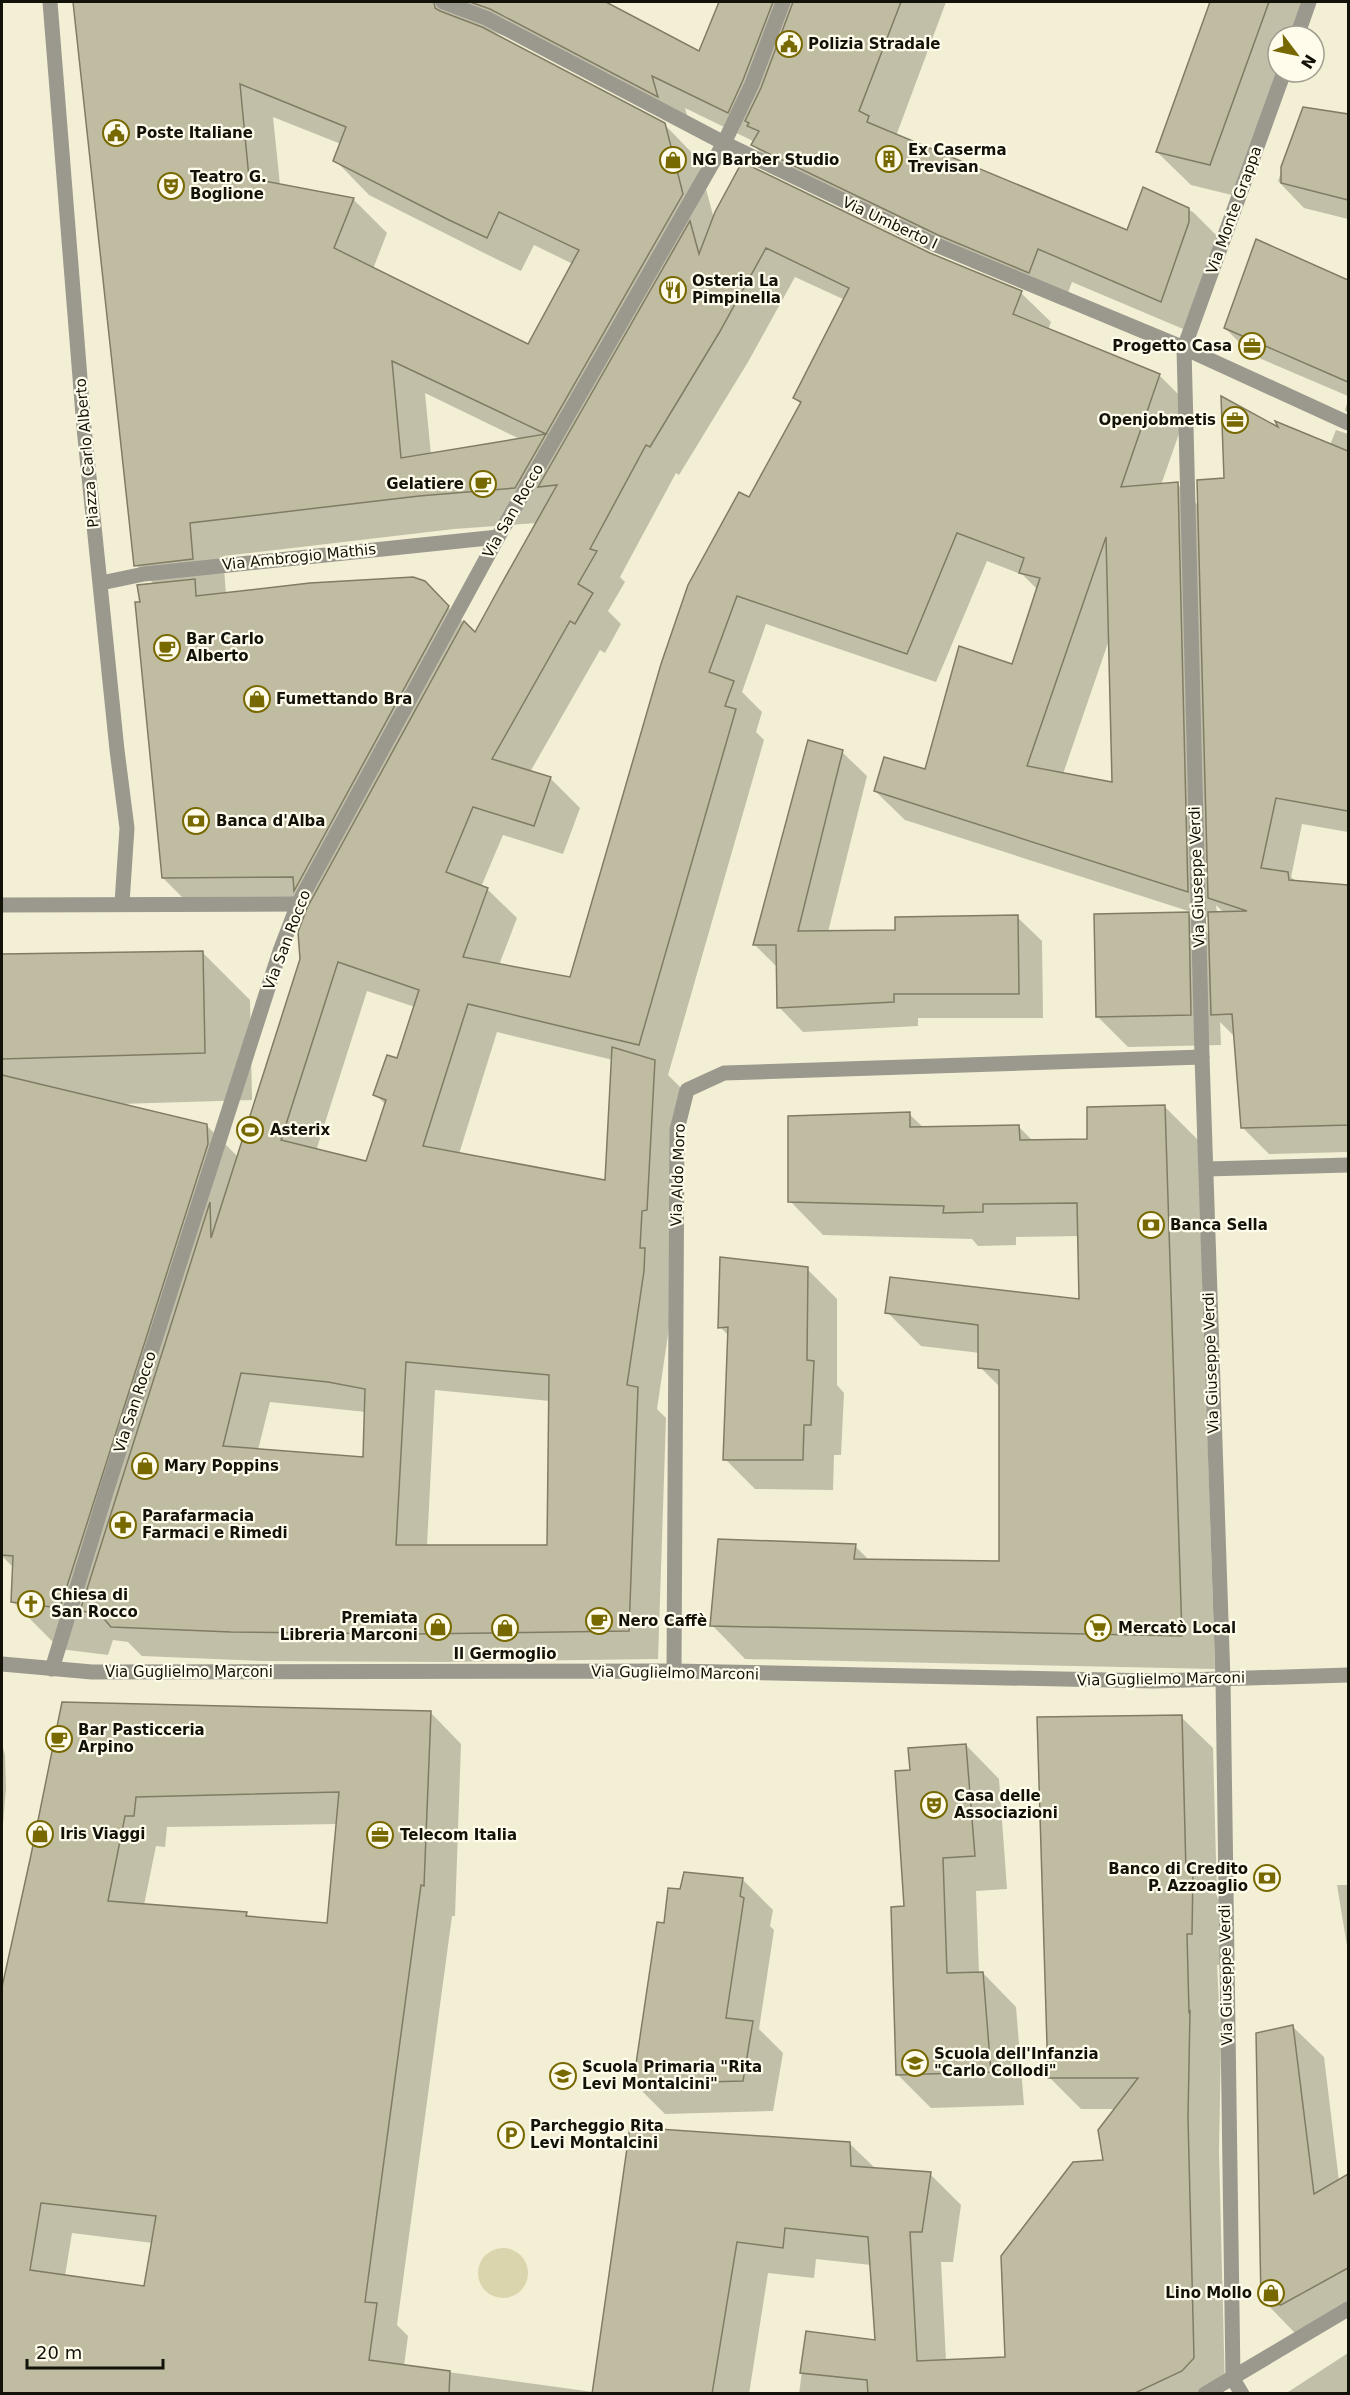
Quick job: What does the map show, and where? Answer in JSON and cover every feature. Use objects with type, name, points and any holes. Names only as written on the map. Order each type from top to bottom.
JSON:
[{"type":"street","name":"Piazza Carlo Alberto","points":[[50,2],[83,416],[127,828],[122,903]]},
{"type":"street","name":"Via Umberto I","points":[[442,2],[486,18],[724,143],[934,244],[1184,348],[1348,423]]},
{"type":"street","name":"Via San Rocco","points":[[52,1669],[114,1467],[280,951],[298,904],[498,537],[724,143],[752,84],[783,2]]},
{"type":"street","points":[[1301,24],[1309,2]]},
{"type":"street","name":"Via Monte Grappa","points":[[1184,348],[1280,84]]},
{"type":"street","name":"Via Giuseppe Verdi","points":[[1184,348],[1202,1057],[1223,1680],[1233,2379]]},
{"type":"street","name":"Via Ambrogio Mathis","points":[[101,583],[144,574],[498,537]]},
{"type":"street","points":[[2,905],[298,904]]},
{"type":"street","name":"Via Aldo Moro","points":[[674,1671],[677,1130],[687,1090],[724,1073],[1202,1057]]},
{"type":"street","points":[[1206,1169],[1348,1165]]},
{"type":"street","name":"Via Guglielmo Marconi","points":[[2,1664],[115,1672],[674,1671],[1017,1679],[1223,1680],[1348,1675]]},
{"type":"street","points":[[1205,2394],[1348,2309]]},
{"type":"street","points":[[1233,2379],[1242,2394]]},
{"type":"shaded area","points":[[498,2248],[508,2248],[521,2255],[528,2268],[528,2278],[521,2291],[508,2298],[498,2298],[489,2294],[482,2287],[478,2278],[478,2268],[482,2259],[489,2252]]},
{"type":"building","points":[[73,2],[434,2],[435,8],[440,11],[482,27],[665,123],[683,194],[546,434],[515,488],[419,496],[190,523],[193,559],[134,566]],"holes":[[[240,84],[346,127],[333,161],[487,238],[499,212],[579,250],[528,344],[334,248],[354,198],[249,178]],[[392,361],[546,434],[401,458]]]},
{"type":"building","points":[[470,2],[606,2],[699,51],[719,2],[773,2],[728,113],[652,76],[658,97],[490,9]]},
{"type":"building","name":"Ex Caserma Trevisan","points":[[793,2],[901,2],[859,111],[869,116],[867,122],[1127,230],[1143,187],[1189,208],[1189,222],[1161,302],[1038,249],[1029,273],[938,235],[751,145],[759,131],[747,126],[749,123],[745,121],[761,88]]},
{"type":"building","points":[[1210,2],[1269,2],[1210,165],[1156,152]]},
{"type":"building","points":[[1303,107],[1348,114],[1348,200],[1281,183],[1281,167]]},
{"type":"building","points":[[742,162],[930,253],[1022,291],[1013,314],[1160,374],[1121,487],[1178,482],[1188,892],[874,791],[884,757],[925,769],[959,646],[1012,664],[1040,578],[1019,573],[1024,558],[957,533],[907,654],[737,596],[709,672],[734,681],[725,706],[736,709],[639,1045],[468,1004],[423,1146],[605,1180],[612,1047],[655,1060],[647,1210],[642,1211],[640,1248],[645,1248],[644,1271],[627,1385],[638,1387],[629,1631],[413,1634],[231,1632],[111,1627],[99,1613],[80,1611],[210,1202],[211,1238],[300,959],[298,932],[307,908],[464,621],[475,632],[557,485],[538,487],[690,221],[699,254],[715,212]],"holes":[[[766,248],[849,288],[793,398],[801,402],[749,497],[739,492],[688,585],[661,664],[570,977],[463,957],[488,888],[446,872],[473,807],[534,826],[551,777],[492,759],[570,621],[575,624],[593,593],[578,584],[597,551],[590,549],[646,445],[650,447],[719,333]],[[1106,537],[1112,782],[1027,766]],[[338,962],[419,990],[397,1058],[387,1055],[373,1095],[386,1100],[366,1161],[281,1140]],[[406,1362],[549,1375],[547,1545],[396,1545]],[[241,1373],[328,1382],[365,1389],[363,1457],[223,1446]]]},
{"type":"building","points":[[1256,239],[1348,280],[1348,382],[1224,328]]},
{"type":"building","points":[[1221,396],[1278,427],[1275,421],[1348,451],[1348,811],[1276,798],[1261,868],[1288,872],[1289,880],[1348,885],[1348,1125],[1241,1128],[1232,1014],[1211,1015],[1208,912],[1247,911],[1208,898],[1197,480],[1224,478]]},
{"type":"building","points":[[413,577],[425,581],[449,606],[294,891],[293,877],[162,878],[135,602],[140,602],[137,585],[195,579],[196,596],[310,583]]},
{"type":"building","points":[[808,740],[843,750],[798,931],[895,930],[895,917],[1018,915],[1019,994],[894,994],[894,1002],[777,1008],[776,945],[753,945]]},
{"type":"building","points":[[1189,912],[1191,1015],[1096,1017],[1094,914]]},
{"type":"building","points":[[203,951],[205,1053],[2,1059],[2,954]]},
{"type":"building","points":[[2,1075],[207,1124],[208,1144],[60,1608],[11,1602],[13,1556],[2,1555]]},
{"type":"building","points":[[1165,1105],[1182,1636],[710,1626],[718,1539],[856,1544],[854,1559],[999,1561],[999,1370],[978,1368],[978,1325],[885,1313],[890,1277],[1079,1299],[1077,1203],[983,1204],[983,1212],[943,1213],[944,1206],[788,1202],[788,1116],[910,1112],[910,1127],[1019,1125],[1020,1140],[1087,1139],[1087,1107]]},
{"type":"building","points":[[720,1257],[808,1267],[807,1360],[814,1361],[811,1425],[804,1425],[803,1460],[723,1460],[728,1327],[718,1328]]},
{"type":"building","points":[[62,1702],[431,1711],[424,1886],[421,1885],[365,2302],[377,2303],[369,2360],[450,2371],[449,2394],[2,2394],[2,1987]],"holes":[[[339,1792],[327,1923],[246,1916],[247,1912],[108,1901],[125,1816],[134,1816],[136,1797]],[[41,2203],[156,2216],[144,2286],[30,2270]]]},
{"type":"building","points":[[1182,1715],[1186,1872],[1193,1871],[1192,1934],[1187,1934],[1190,2011],[1188,2118],[1194,2358],[1182,2371],[1133,2394],[868,2394],[867,2380],[800,2373],[806,2331],[875,2340],[868,2237],[785,2228],[783,2248],[737,2242],[712,2394],[592,2394],[630,2127],[850,2142],[851,2166],[931,2172],[922,2232],[910,2232],[917,2361],[1005,2357],[1001,2256],[1073,2162],[1103,2160],[1098,2130],[1138,2078],[1048,2078],[1037,1717]]},
{"type":"building","points":[[966,1744],[975,1856],[943,1858],[947,1973],[983,1972],[991,2072],[896,2075],[891,1907],[904,1906],[895,1771],[910,1770],[908,1748]]},
{"type":"building","points":[[684,1872],[743,1878],[740,1896],[744,1898],[726,2018],[753,2021],[743,2081],[633,2084],[657,1922],[664,1923],[668,1888],[680,1889]]},
{"type":"building","points":[[1293,2025],[1314,2194],[1348,2174],[1348,2268],[1281,2305],[1261,2301],[1256,2033]]},
{"type":"place","name":"Polizia Stradale","points":[[789,44]]},
{"type":"place","name":"Poste Italiane","points":[[116,133]]},
{"type":"place","name":"Ex Caserma Trevisan","points":[[889,159]]},
{"type":"place","name":"NG Barber Studio","points":[[673,160]]},
{"type":"place","name":"Teatro G. Boglione","points":[[171,186]]},
{"type":"place","name":"Osteria La Pimpinella","points":[[673,290]]},
{"type":"place","name":"Progetto Casa","points":[[1252,346]]},
{"type":"place","name":"Openjobmetis","points":[[1235,420]]},
{"type":"place","name":"Gelatiere","points":[[483,484]]},
{"type":"place","name":"Bar Carlo Alberto","points":[[167,648]]},
{"type":"place","name":"Fumettando Bra","points":[[257,699]]},
{"type":"place","name":"Banca d'Alba","points":[[196,821]]},
{"type":"place","name":"Asterix","points":[[250,1130]]},
{"type":"place","name":"Banca Sella","points":[[1151,1225]]},
{"type":"place","name":"Mary Poppins","points":[[145,1466]]},
{"type":"place","name":"Parafarmacia Farmaci e Rimedi","points":[[123,1525]]},
{"type":"place","name":"Chiesa di San Rocco","points":[[31,1604]]},
{"type":"place","name":"Nero Caffè","points":[[599,1621]]},
{"type":"place","name":"Premiata Libreria Marconi","points":[[438,1627]]},
{"type":"place","name":"Il Germoglio","points":[[505,1628]]},
{"type":"place","name":"Mercatò Local","points":[[1098,1628]]},
{"type":"place","name":"Bar Pasticceria Arpino","points":[[59,1739]]},
{"type":"place","name":"Casa delle Associazioni","points":[[934,1805]]},
{"type":"place","name":"Iris Viaggi","points":[[40,1834]]},
{"type":"place","name":"Telecom Italia","points":[[380,1835]]},
{"type":"place","name":"Banco di Credito P. Azzoaglio","points":[[1267,1878]]},
{"type":"place","name":"Scuola dell'Infanzia \"Carlo Collodi\"","points":[[915,2063]]},
{"type":"place","name":"Scuola Primaria \"Rita Levi Montalcini\"","points":[[563,2076]]},
{"type":"place","name":"Parcheggio Rita Levi Montalcini","points":[[511,2135]]},
{"type":"place","name":"Lino Mollo","points":[[1271,2293]]}]
